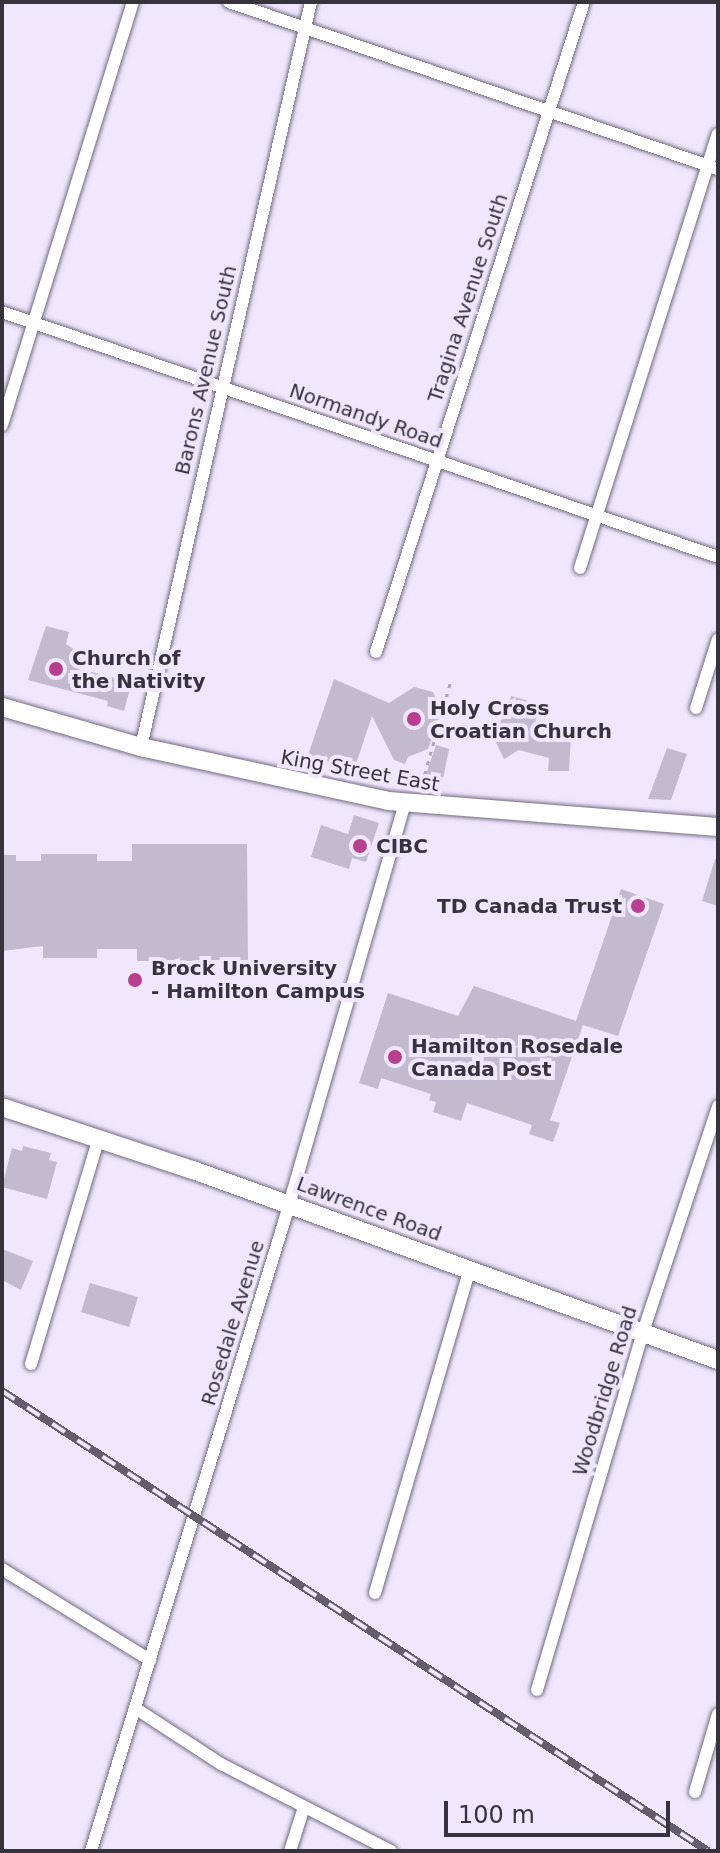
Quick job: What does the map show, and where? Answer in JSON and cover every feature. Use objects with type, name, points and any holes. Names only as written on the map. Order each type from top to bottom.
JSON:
[{"type":"street","points":[[2,425],[133,2]]},
{"type":"street","points":[[229,2],[713,167]]},
{"type":"street","name":"Barons Avenue South","points":[[141,747],[311,2]]},
{"type":"street","name":"Tragina Avenue South","points":[[376,652],[584,2]]},
{"type":"street","points":[[580,568],[713,167],[718,134]]},
{"type":"street","name":"Normandy Road","points":[[2,312],[718,557]]},
{"type":"street","points":[[696,708],[718,639]]},
{"type":"street","name":"King Street East","points":[[2,707],[141,747],[405,804],[718,827]]},
{"type":"street","name":"Rosedale Avenue","points":[[91,1851],[290,1204],[405,804]]},
{"type":"street","name":"Woodbridge Road","points":[[537,1690],[643,1332],[718,1106]]},
{"type":"street","name":"Lawrence Road","points":[[2,1107],[290,1204],[718,1360]]},
{"type":"street","points":[[31,1364],[99,1138]]},
{"type":"street","points":[[375,1593],[470,1269]]},
{"type":"street","points":[[2,1569],[150,1660]]},
{"type":"street","points":[[135,1708],[221,1764],[391,1851]]},
{"type":"street","points":[[695,1792],[718,1714]]},
{"type":"street","points":[[290,1851],[304,1807]]},
{"type":"path","points":[[422,784],[451,680]]},
{"type":"building","name":"Church of the Nativity","points":[[46,626],[69,632],[66,644],[75,650],[73,659],[80,661],[78,668],[114,678],[119,670],[134,674],[124,711],[107,706],[108,701],[28,680]]},
{"type":"building","points":[[334,679],[389,703],[414,687],[433,692],[442,710],[428,749],[408,757],[405,764],[394,760],[372,716],[354,770],[308,755]]},
{"type":"building","points":[[511,696],[540,704],[535,723],[571,735],[569,771],[548,771],[549,758],[519,750],[504,759],[490,730],[506,716]]},
{"type":"building","points":[[436,745],[449,749],[442,784],[424,780]]},
{"type":"building","points":[[667,748],[687,754],[671,800],[648,799]]},
{"type":"building","points":[[354,815],[379,823],[366,862],[352,858],[349,869],[311,857],[321,825],[348,834]]},
{"type":"building","points":[[132,844],[247,844],[248,961],[137,961],[137,949],[97,949],[97,958],[43,958],[43,946],[2,951],[2,855],[16,855],[16,861],[41,861],[41,854],[97,854],[97,861],[132,861]]},
{"type":"building","points":[[715,859],[718,859],[718,906],[702,901]]},
{"type":"building","points":[[621,889],[664,904],[618,1036],[583,1025],[550,1120],[560,1123],[553,1142],[529,1134],[532,1125],[467,1103],[461,1121],[433,1112],[436,1102],[429,1100],[431,1094],[381,1078],[378,1089],[359,1083],[388,993],[458,1016],[474,986],[576,1021]]},
{"type":"building","points":[[23,1146],[51,1153],[49,1160],[57,1162],[47,1199],[2,1187],[12,1148],[22,1151]]},
{"type":"building","points":[[2,1249],[33,1261],[21,1290],[2,1280]]},
{"type":"building","points":[[90,1283],[138,1297],[129,1327],[81,1312]]},
{"type":"railway","points":[[2,1391],[708,1851]]},
{"type":"place","name":"Church of the Nativity","points":[[56,669]]},
{"type":"place","name":"Holy Cross Croatian Church","points":[[414,719]]},
{"type":"place","name":"CIBC","points":[[360,846]]},
{"type":"place","name":"TD Canada Trust","points":[[638,906]]},
{"type":"place","name":"Brock University - Hamilton Campus","points":[[135,980]]},
{"type":"place","name":"Hamilton Rosedale Canada Post","points":[[395,1057]]}]
